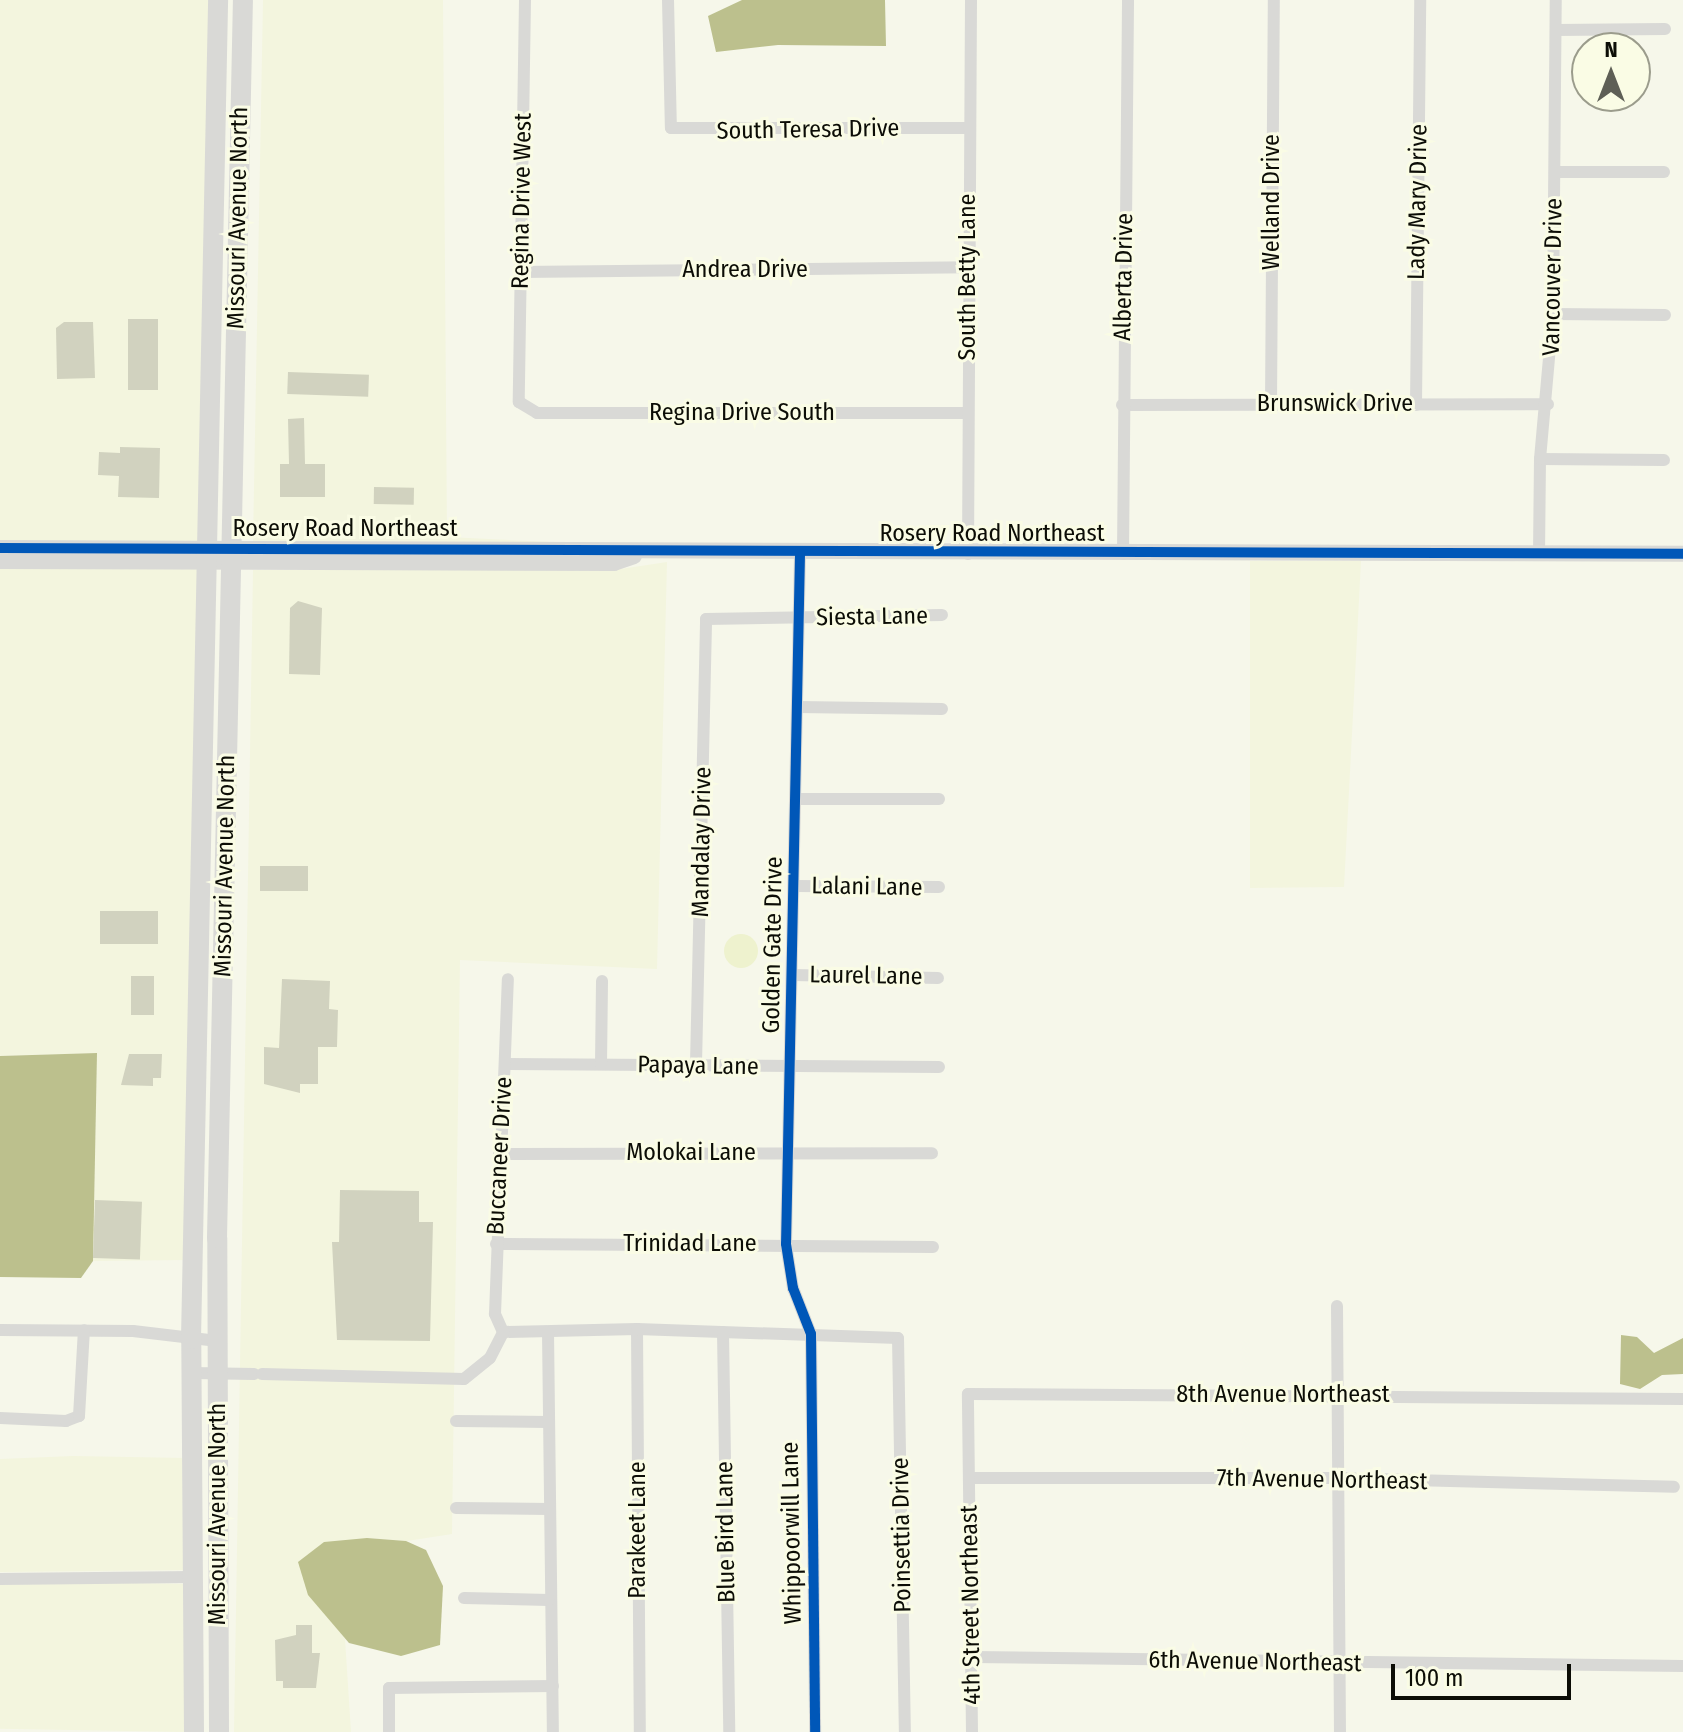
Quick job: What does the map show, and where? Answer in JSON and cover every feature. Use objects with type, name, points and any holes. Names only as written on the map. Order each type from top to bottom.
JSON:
[{"type":"main road","name":"Missouri Avenue North","points":[[194,1732],[191,1339],[218,0]]},
{"type":"main road","name":"Missouri Avenue North","points":[[219,1732],[217,1341],[243,0]]},
{"type":"main road","points":[[217,66],[226,112],[227,175],[239,199]]},
{"type":"main road","points":[[214,186],[225,208],[227,302],[235,334]]},
{"type":"main road","points":[[201,810],[212,823],[211,933],[224,945]]},
{"type":"main road","points":[[198,964],[223,991]]},
{"type":"main road","points":[[193,1503],[203,1523],[204,1557],[218,1569]]},
{"type":"main road","points":[[193,1577],[218,1616]]},
{"type":"street","name":"Regina Drive West","points":[[519,402],[525,0]]},
{"type":"street","name":"South Teresa Drive","points":[[668,0],[665,107],[671,128],[686,132],[969,128]]},
{"type":"street","name":"South Betty Lane","points":[[968,554],[971,0]]},
{"type":"street","name":"Alberta Drive","points":[[1123,554],[1128,0]]},
{"type":"street","name":"Welland Drive","points":[[1271,404],[1274,0]]},
{"type":"street","name":"Lady Mary Drive","points":[[1416,405],[1420,0]]},
{"type":"street","name":"Vancouver Drive","points":[[1539,554],[1540,459],[1548,404],[1553,314],[1556,0]]},
{"type":"street","points":[[1556,30],[1665,29]]},
{"type":"street","points":[[1555,172],[1664,172]]},
{"type":"street","name":"Andrea Drive","points":[[520,272],[969,267]]},
{"type":"street","points":[[1553,314],[1665,315]]},
{"type":"street","name":"Regina Drive South","points":[[519,402],[537,413],[967,413]]},
{"type":"street","name":"Brunswick Drive","points":[[1122,405],[1548,404]]},
{"type":"street","points":[[1540,459],[1664,460]]},
{"type":"street","points":[[0,548],[206,556]]},
{"type":"street","name":"Rosery Road Northeast","points":[[206,556],[601,548],[636,555],[1683,554]]},
{"type":"street","points":[[0,558],[51,549]]},
{"type":"street","name":"Golden Gate Drive","points":[[800,554],[786,1244],[793,1288],[811,1334]]},
{"type":"street","points":[[0,558],[206,556]]},
{"type":"street","name":"Siesta Lane","points":[[706,619],[942,615]]},
{"type":"street","name":"Mandalay Drive","points":[[696,1064],[706,619]]},
{"type":"street","points":[[798,707],[942,709]]},
{"type":"street","points":[[796,799],[939,799]]},
{"type":"street","name":"Lalani Lane","points":[[795,886],[939,887]]},
{"type":"street","name":"Laurel Lane","points":[[793,975],[938,978]]},
{"type":"street","name":"Buccaneer Drive","points":[[503,1332],[495,1314],[508,979]]},
{"type":"street","points":[[601,1064],[602,981]]},
{"type":"street","name":"Papaya Lane","points":[[505,1064],[939,1067]]},
{"type":"street","name":"Molokai Lane","points":[[499,1154],[932,1153]]},
{"type":"street","name":"Trinidad Lane","points":[[496,1244],[933,1247]]},
{"type":"street","points":[[1337,1306],[1340,1732]]},
{"type":"street","points":[[192,1373],[464,1379],[490,1358],[503,1332],[637,1329],[811,1334]]},
{"type":"street","name":"Parakeet Lane","points":[[637,1329],[640,1732]]},
{"type":"street","points":[[0,1330],[84,1330],[217,1341]]},
{"type":"street","points":[[0,1418],[66,1421],[79,1416],[84,1330]]},
{"type":"street","points":[[548,1332],[553,1732]]},
{"type":"street","name":"Blue Bird Lane","points":[[723,1332],[729,1732]]},
{"type":"street","name":"Poinsettia Drive","points":[[811,1334],[898,1338],[905,1732]]},
{"type":"street","name":"Whippoorwill Lane","points":[[811,1334],[815,1732]]},
{"type":"street","name":"8th Avenue Northeast","points":[[969,1478],[968,1394],[1337,1394],[1683,1399]]},
{"type":"street","points":[[456,1421],[548,1422]]},
{"type":"street","name":"7th Avenue Northeast","points":[[969,1478],[1337,1478],[1674,1487]]},
{"type":"street","name":"4th Street Northeast","points":[[969,1478],[972,1732]]},
{"type":"street","points":[[456,1508],[549,1509]]},
{"type":"street","points":[[0,1579],[193,1577]]},
{"type":"street","points":[[464,1598],[549,1600]]},
{"type":"street","name":"6th Avenue Northeast","points":[[972,1657],[1683,1666]]},
{"type":"street","points":[[389,1732],[389,1688],[553,1686]]},
{"type":"shaded area","points":[[0,0],[212,0],[212,542],[0,542]]},
{"type":"shaded area","points":[[263,0],[443,0],[447,537],[552,542],[253,542]]},
{"type":"shaded area","points":[[742,0],[885,0],[886,46],[778,45],[716,52],[708,16]]},
{"type":"shaded area","points":[[1250,561],[1361,561],[1344,887],[1250,888]]},
{"type":"shaded area","points":[[667,562],[657,969],[460,960],[452,1534],[407,1541],[367,1538],[332,1621],[345,1639],[351,1732],[234,1732],[253,570],[614,570]]},
{"type":"shaded area","points":[[0,568],[200,569],[187,1260],[93,1261],[97,1053],[0,1056]]},
{"type":"shaded area","points":[[741,934],[753,939],[758,951],[753,963],[741,968],[729,963],[724,951],[729,939]]},
{"type":"shaded area","points":[[97,1053],[93,1261],[81,1278],[0,1277],[0,1056]]},
{"type":"shaded area","points":[[1621,1335],[1637,1337],[1654,1353],[1683,1338],[1683,1374],[1662,1375],[1640,1389],[1620,1384]]},
{"type":"shaded area","points":[[73,1456],[186,1458],[186,1570],[0,1572],[0,1459]]},
{"type":"shaded area","points":[[367,1538],[406,1541],[426,1550],[443,1586],[440,1645],[401,1656],[349,1643],[308,1595],[298,1562],[324,1542]]},
{"type":"shaded area","points":[[0,1581],[187,1584],[184,1732],[0,1729]]},
{"type":"building","points":[[128,319],[158,319],[158,390],[128,390]]},
{"type":"building","points":[[64,322],[93,322],[95,378],[57,379],[56,328]]},
{"type":"building","points":[[288,372],[369,375],[368,397],[287,394]]},
{"type":"building","points":[[304,418],[305,464],[325,464],[325,497],[280,497],[280,464],[289,464],[288,419]]},
{"type":"building","points":[[120,447],[160,448],[159,498],[118,497],[119,476],[98,475],[99,452],[120,453]]},
{"type":"building","points":[[374,487],[414,488],[414,505],[374,504]]},
{"type":"building","points":[[298,601],[322,608],[320,675],[289,674],[290,608]]},
{"type":"building","points":[[260,866],[308,866],[308,891],[260,891]]},
{"type":"building","points":[[100,911],[158,911],[158,944],[100,944]]},
{"type":"building","points":[[131,976],[154,976],[154,1015],[131,1015]]},
{"type":"building","points":[[282,979],[330,981],[329,1009],[338,1010],[337,1047],[318,1047],[318,1084],[300,1084],[300,1093],[264,1084],[264,1047],[279,1048]]},
{"type":"building","points":[[129,1054],[162,1054],[161,1078],[153,1078],[153,1086],[121,1085]]},
{"type":"building","points":[[340,1190],[419,1191],[419,1222],[433,1222],[430,1341],[337,1340],[332,1242],[339,1242]]},
{"type":"building","points":[[95,1200],[142,1202],[140,1260],[93,1258]]},
{"type":"building","points":[[296,1625],[312,1625],[312,1653],[320,1653],[316,1688],[283,1688],[283,1681],[276,1681],[275,1640],[296,1635]]},
{"type":"cycle path","points":[[0,548],[1683,554]]},
{"type":"cycle path","points":[[800,554],[786,1244],[793,1288],[811,1334],[815,1732]]}]
